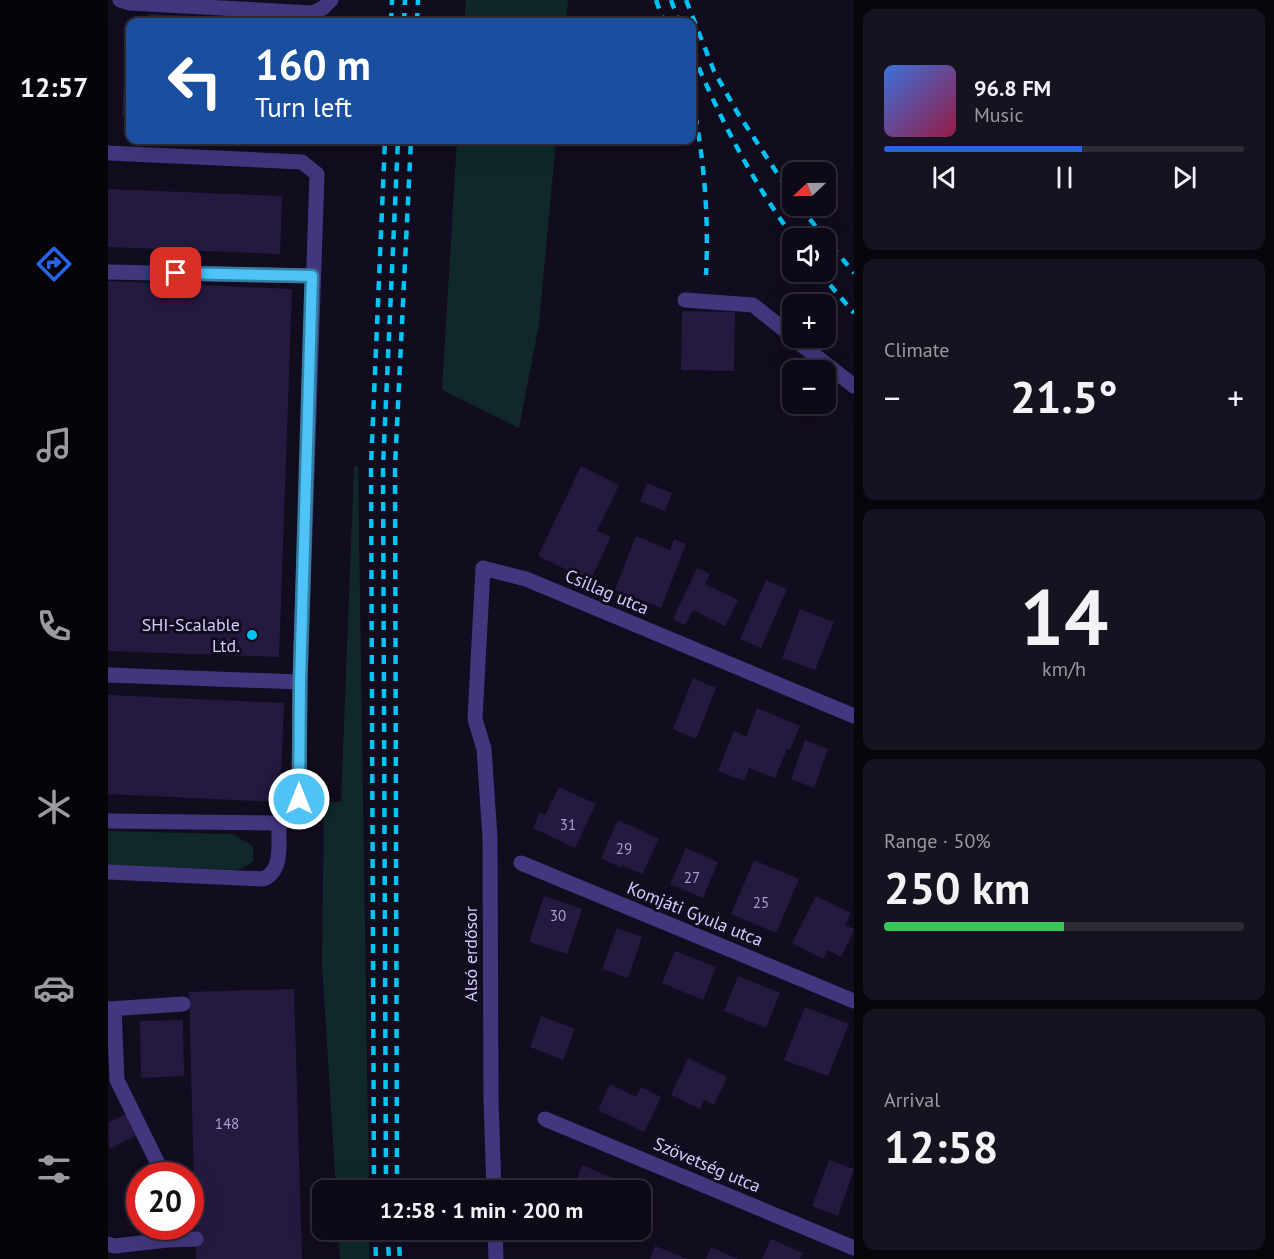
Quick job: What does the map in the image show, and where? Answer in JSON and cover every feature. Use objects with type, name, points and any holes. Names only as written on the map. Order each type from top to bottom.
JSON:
[{"type":"street","points":[[120,0],[130,3],[313,13],[323,8],[331,0]]},
{"type":"street","points":[[108,153],[302,162],[317,174],[300,682],[299,799],[293,813],[279,823],[108,820]]},
{"type":"street","points":[[108,272],[312,276]]},
{"type":"street","points":[[685,300],[753,305],[782,328]]},
{"type":"street","points":[[807,348],[854,386]]},
{"type":"street","name":"Csillag utca","points":[[475,719],[483,568],[526,579],[854,716]]},
{"type":"street","points":[[108,675],[300,682]]},
{"type":"street","name":"Alsó erdősor","points":[[475,719],[484,749],[490,838],[494,1180]]},
{"type":"street","points":[[108,872],[263,879],[271,876],[277,867],[279,823]]},
{"type":"street","name":"Komjáti Gyula utca","points":[[520,863],[854,1001]]},
{"type":"street","points":[[157,1162],[117,1080],[111,1009],[183,1004]]},
{"type":"street","name":"Szövetség utca","points":[[545,1119],[854,1248]]},
{"type":"street","points":[[108,1245],[114,1246],[141,1240]]},
{"type":"street","points":[[495,1240],[496,1259]]},
{"type":"green space","points":[[466,0],[568,0],[566,18],[464,18]]},
{"type":"green space","points":[[457,144],[556,144],[539,324],[519,428],[442,390]]},
{"type":"green space","points":[[358,466],[369,1180],[335,1180],[322,962],[324,802],[341,802],[354,467]]},
{"type":"green space","points":[[108,831],[232,834],[253,846],[253,862],[238,870],[108,865]]},
{"type":"green space","points":[[339,1240],[369,1240],[369,1259],[340,1259]]},
{"type":"building","points":[[148,14],[219,17],[219,18],[148,18]]},
{"type":"building","points":[[124,76],[126,76],[126,116],[122,116]]},
{"type":"building","points":[[108,189],[282,196],[280,254],[108,247]]},
{"type":"building","points":[[108,281],[292,289],[279,657],[108,651]]},
{"type":"building","points":[[682,311],[735,312],[734,371],[681,370]]},
{"type":"building","points":[[581,466],[619,485],[597,531],[611,537],[590,581],[538,556]]},
{"type":"building","points":[[647,483],[672,493],[665,511],[640,501]]},
{"type":"building","points":[[636,536],[670,550],[674,539],[686,544],[661,608],[615,590]]},
{"type":"building","points":[[697,568],[710,574],[705,584],[738,600],[725,626],[693,610],[685,625],[673,619]]},
{"type":"building","points":[[766,580],[787,589],[761,648],[740,639]]},
{"type":"building","points":[[800,609],[834,622],[815,670],[782,658]]},
{"type":"building","points":[[693,678],[716,688],[696,739],[673,729]]},
{"type":"building","points":[[108,695],[284,703],[280,802],[108,794]]},
{"type":"building","points":[[757,708],[800,726],[775,778],[749,768],[744,781],[718,771],[734,731],[746,737]]},
{"type":"building","points":[[805,740],[828,749],[814,788],[791,779]]},
{"type":"building","points":[[559,787],[596,804],[575,848],[533,828],[540,812],[545,815]]},
{"type":"building","points":[[618,820],[659,839],[642,874],[622,865],[621,868],[601,858]]},
{"type":"building","points":[[686,848],[718,862],[703,898],[670,884]]},
{"type":"building","points":[[754,860],[799,879],[776,933],[731,914]]},
{"type":"building","points":[[544,896],[582,909],[567,954],[529,942]]},
{"type":"building","points":[[816,896],[851,913],[845,925],[854,931],[841,957],[828,950],[823,959],[792,943]]},
{"type":"building","points":[[617,928],[642,937],[628,978],[602,969]]},
{"type":"building","points":[[675,951],[716,967],[703,1000],[662,983]]},
{"type":"building","points":[[738,976],[780,993],[766,1028],[724,1011]]},
{"type":"building","points":[[294,989],[302,1259],[196,1259],[196,1240],[204,1240],[204,1162],[193,1162],[189,992]]},
{"type":"building","points":[[805,1007],[849,1024],[828,1076],[784,1060]]},
{"type":"building","points":[[541,1016],[575,1029],[563,1060],[530,1047]]},
{"type":"building","points":[[183,1020],[184,1076],[141,1078],[140,1021]]},
{"type":"building","points":[[688,1058],[727,1077],[714,1105],[704,1100],[700,1109],[671,1095]]},
{"type":"building","points":[[610,1084],[636,1097],[641,1087],[661,1097],[644,1132],[598,1110]]},
{"type":"building","points":[[126,1114],[137,1135],[109,1149],[108,1123]]},
{"type":"building","points":[[829,1160],[854,1169],[838,1216],[812,1206]]},
{"type":"building","points":[[582,1165],[618,1180],[576,1180]]},
{"type":"building","points":[[771,1239],[803,1253],[800,1259],[762,1259]]},
{"type":"building","points":[[655,1246],[688,1259],[650,1259]]},
{"type":"building","points":[[711,1247],[738,1259],[706,1259]]},
{"type":"railway","points":[[391,18],[392,0]]},
{"type":"railway","points":[[404,18],[405,0]]},
{"type":"railway","points":[[417,18],[418,0]]},
{"type":"railway","points":[[656,0],[663,18]]},
{"type":"railway","points":[[671,0],[678,18]]},
{"type":"railway","points":[[686,0],[693,18]]},
{"type":"railway","points":[[696,25],[714,71],[737,112],[782,181]]},
{"type":"railway","points":[[696,61],[737,148],[787,228]]},
{"type":"railway","points":[[696,120],[705,186],[706,275]]},
{"type":"railway","points":[[374,1180],[371,466],[385,144]]},
{"type":"railway","points":[[386,1180],[383,466],[398,144]]},
{"type":"railway","points":[[397,1180],[395,466],[411,144]]},
{"type":"railway","points":[[807,216],[854,273]]},
{"type":"railway","points":[[828,282],[854,313]]},
{"type":"railway","points":[[375,1240],[376,1259]]},
{"type":"railway","points":[[388,1240],[389,1259]]},
{"type":"railway","points":[[399,1240],[400,1259]]},
{"type":"place","name":"SHI-Scalable Ltd.","points":[[252,635]]},
{"type":"route","points":[[176,273],[312,276],[300,682],[299,799]]}]
